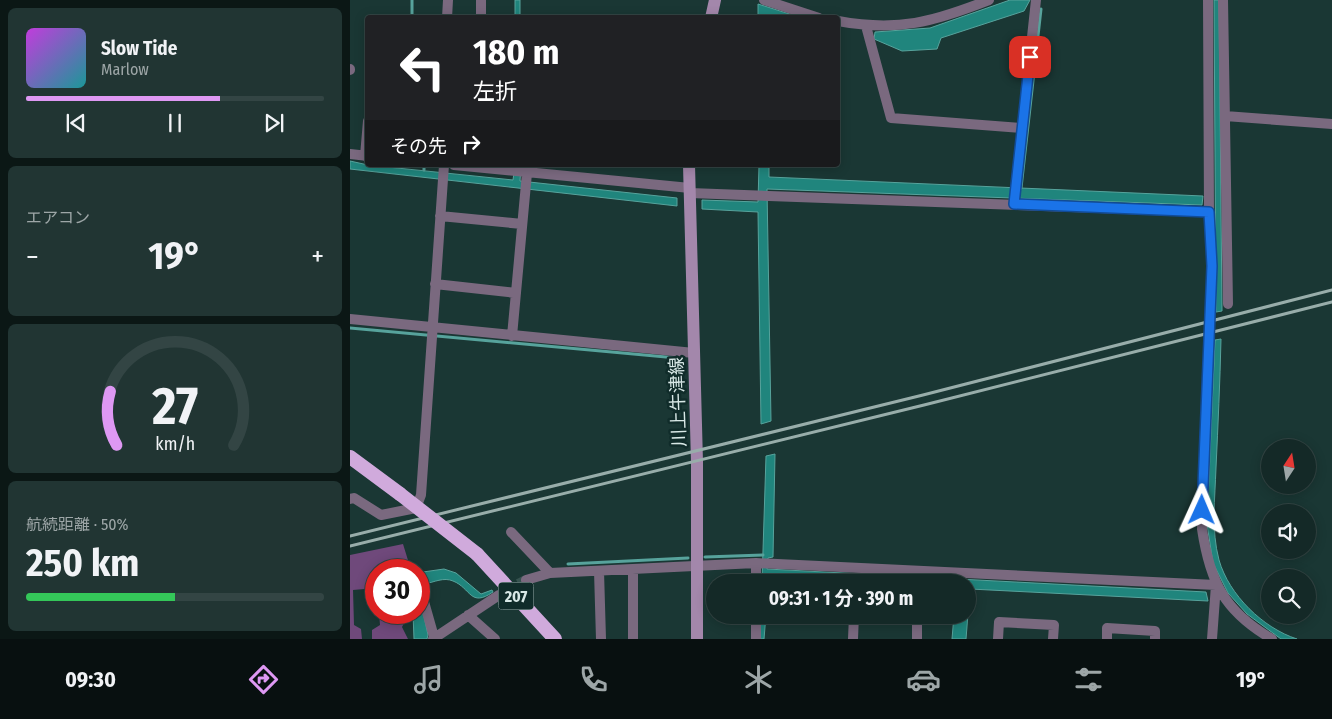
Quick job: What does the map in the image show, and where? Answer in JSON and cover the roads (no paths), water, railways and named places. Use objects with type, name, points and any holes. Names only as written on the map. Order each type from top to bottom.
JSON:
[{"type":"highway","name":"207","points":[[350,457],[477,554],[555,639]]},
{"type":"main road","points":[[712,15],[715,0]]},
{"type":"main road","name":"川上牛津線","points":[[690,167],[698,639]]},
{"type":"street","points":[[447,15],[448,0]]},
{"type":"street","points":[[481,0],[481,15]]},
{"type":"street","points":[[764,0],[810,15]]},
{"type":"street","points":[[840,21],[866,26],[894,26],[929,21],[988,0]]},
{"type":"street","points":[[1014,204],[1036,0]]},
{"type":"street","points":[[1208,0],[1209,212],[1212,266],[1202,528],[1207,562],[1216,585],[1244,620],[1272,639]]},
{"type":"street","points":[[1223,0],[1228,304]]},
{"type":"street","points":[[866,26],[891,118],[1022,128]]},
{"type":"street","points":[[1225,116],[1332,124]]},
{"type":"street","points":[[350,154],[365,156]]},
{"type":"street","points":[[350,499],[354,498],[381,515],[416,508],[421,495],[444,167]]},
{"type":"street","points":[[489,167],[690,191],[770,196],[1209,212]]},
{"type":"street","points":[[512,336],[527,172]]},
{"type":"street","points":[[440,216],[522,224]]},
{"type":"street","points":[[435,284],[516,293]]},
{"type":"street","points":[[350,319],[694,353]]},
{"type":"street","points":[[511,532],[550,573]]},
{"type":"street","points":[[526,580],[550,573],[756,563],[1216,585]]},
{"type":"street","points":[[756,563],[756,574]]},
{"type":"street","points":[[633,570],[633,639]]},
{"type":"street","points":[[599,571],[602,639]]},
{"type":"street","points":[[1212,639],[1216,585]]},
{"type":"street","points":[[430,624],[434,638],[499,595]]},
{"type":"street","points":[[468,615],[495,639]]},
{"type":"street","points":[[998,639],[999,622],[1054,625],[1053,639]]},
{"type":"street","points":[[756,624],[756,639]]},
{"type":"street","points":[[853,639],[854,624]]},
{"type":"street","points":[[917,624],[917,639]]},
{"type":"street","points":[[1107,639],[1107,628],[1155,631],[1154,639]]},
{"type":"water","points":[[515,0],[520,0],[520,15],[515,15]]},
{"type":"water","points":[[1010,0],[1030,0],[1024,11],[941,38],[937,49],[902,51],[874,39],[875,32],[930,28]]},
{"type":"water","points":[[1214,0],[1219,0],[1222,311],[1216,312]]},
{"type":"water","points":[[758,4],[793,15],[758,15]]},
{"type":"water","points":[[350,161],[365,164],[365,167],[387,167],[513,180],[515,167],[521,167],[520,181],[677,198],[677,206],[350,169]]},
{"type":"water","points":[[759,167],[769,167],[769,177],[1203,196],[1202,205],[767,189],[771,421],[761,424],[758,212],[702,209],[702,200],[758,202]]},
{"type":"water","points":[[1221,339],[1214,514],[1219,560],[1231,586],[1249,608],[1261,619],[1261,624],[1268,624],[1284,634],[1297,639],[1281,639],[1247,614],[1228,593],[1213,563],[1207,524],[1215,340]]},
{"type":"water","points":[[775,454],[773,557],[768,558],[767,569],[862,574],[762,574],[766,456]]},
{"type":"water","points":[[444,569],[456,573],[481,594],[492,590],[493,592],[480,598],[471,595],[459,584],[450,580],[430,583],[430,571]]},
{"type":"water","points":[[976,580],[1206,592],[1208,601],[976,589]]},
{"type":"water","points":[[413,624],[426,624],[427,639],[414,639]]},
{"type":"water","points":[[761,624],[765,624],[764,639],[760,639]]},
{"type":"water","points":[[953,624],[967,624],[966,639],[952,639]]},
{"type":"waterway","points":[[412,0],[412,15]]},
{"type":"waterway","points":[[1021,188],[1041,9]]},
{"type":"waterway","points":[[350,328],[677,358]]},
{"type":"waterway","points":[[705,557],[763,555]]},
{"type":"waterway","points":[[568,564],[688,558]]},
{"type":"tunnel","points":[[505,591],[526,580]]},
{"type":"railway","points":[[350,536],[923,395],[1332,290]]},
{"type":"railway","points":[[350,546],[924,405],[1332,302]]}]
